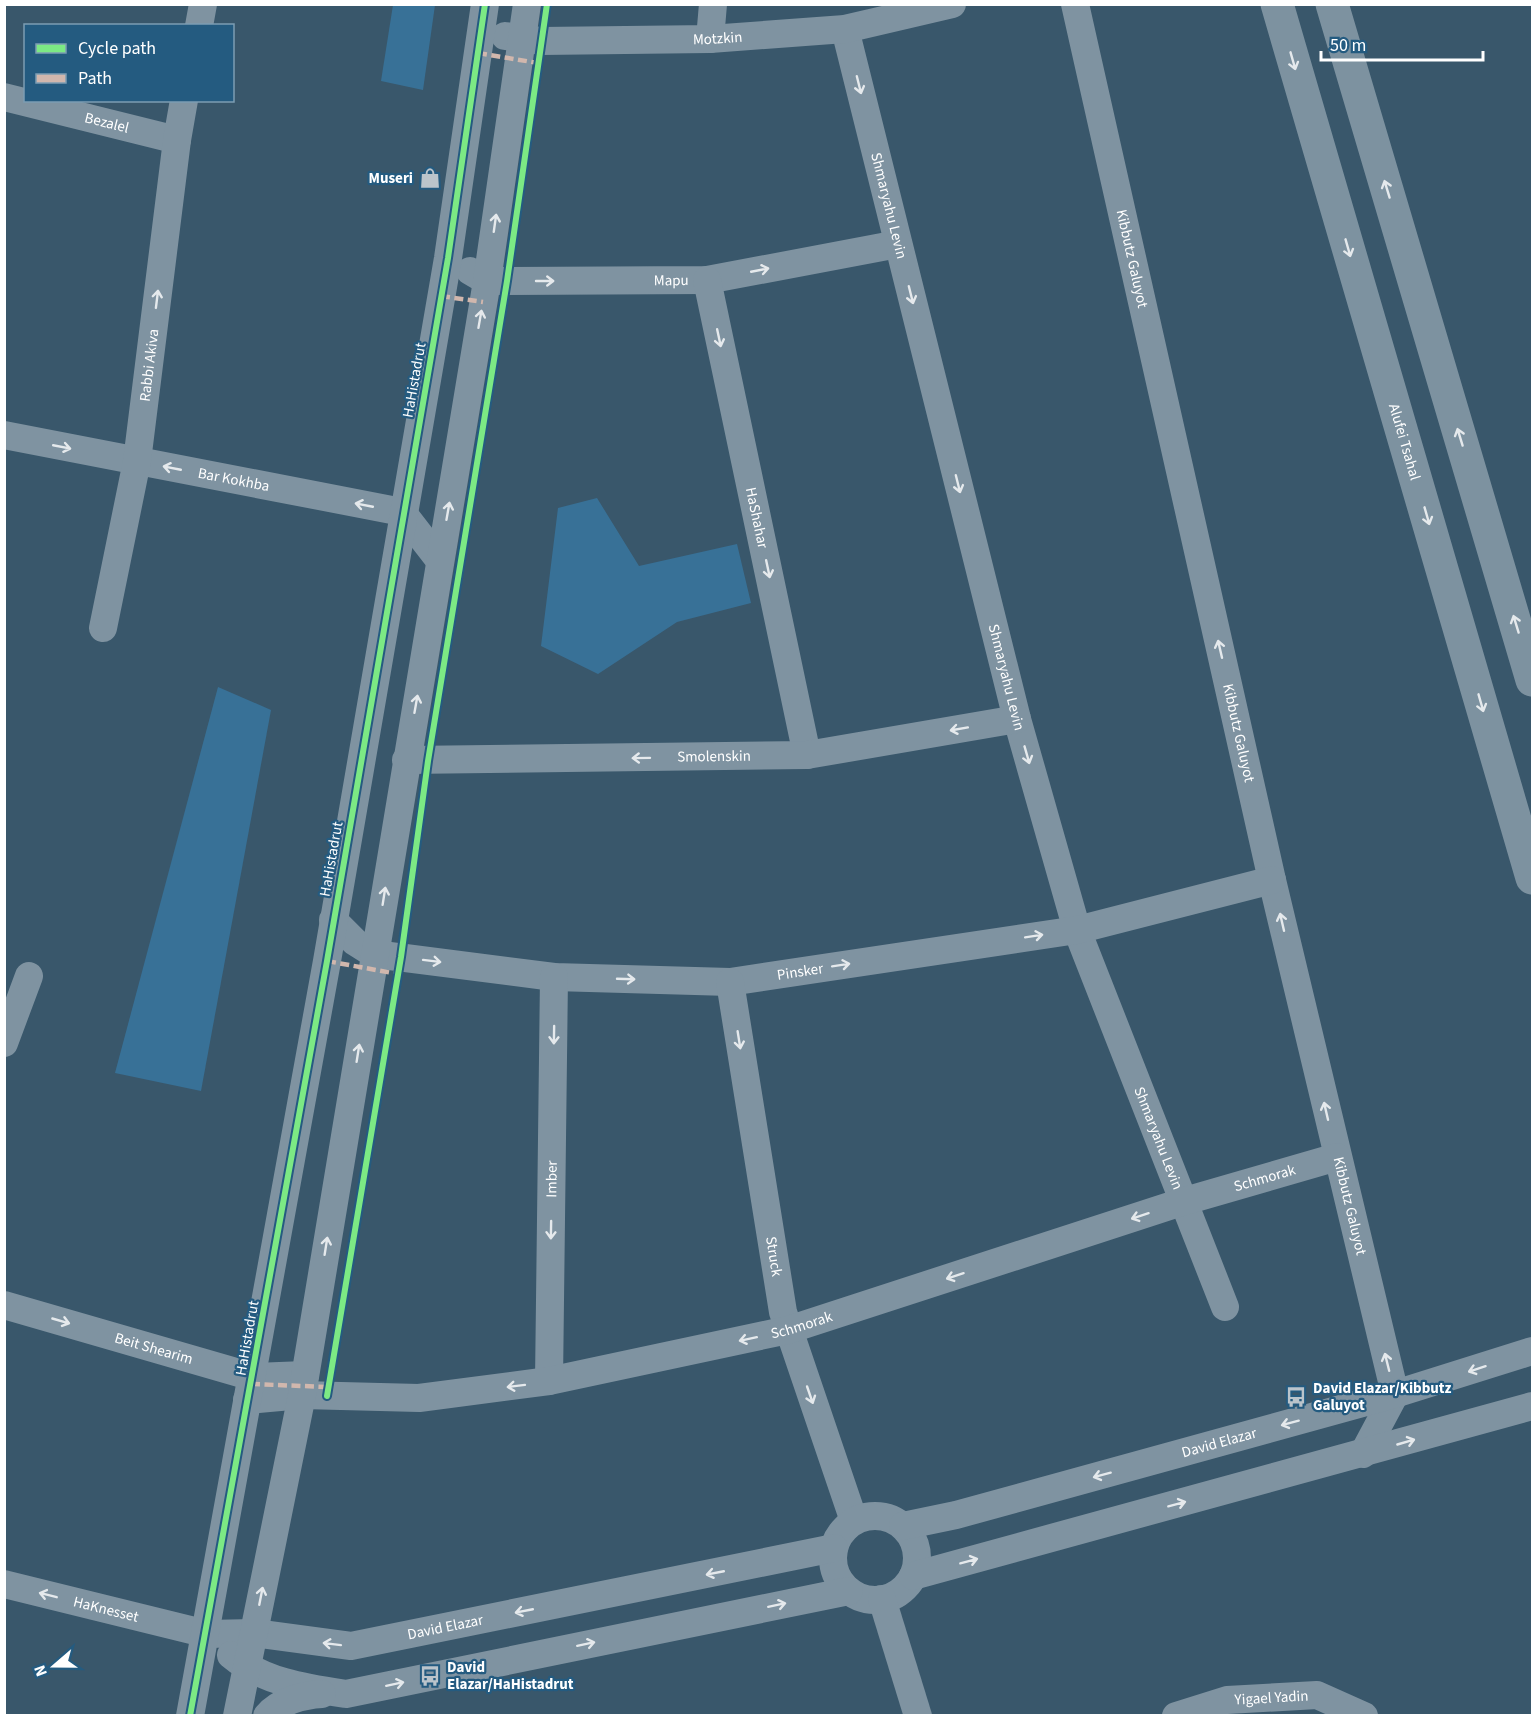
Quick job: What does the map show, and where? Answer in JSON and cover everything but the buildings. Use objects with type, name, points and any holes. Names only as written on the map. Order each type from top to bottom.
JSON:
[{"type":"main road","name":"Alufei Tsahal","points":[[1277,4],[1533,878]]},
{"type":"main road","points":[[1332,4],[1533,680]]},
{"type":"street","points":[[199,24],[203,4]]},
{"type":"street","points":[[237,1716],[303,1385],[487,281],[527,4]]},
{"type":"street","points":[[710,39],[713,4]]},
{"type":"street","name":"Motzkin","points":[[483,18],[522,39],[541,41],[710,39],[845,29],[907,10],[952,4]]},
{"type":"street","name":"Kibbutz Galuyot","points":[[1075,4],[1272,880],[1395,1394]]},
{"type":"street","name":"HaHistadrut","points":[[190,1716],[207,1635],[448,258],[483,18]]},
{"type":"street","name":"Shmaryahu Levin","points":[[845,29],[1017,719],[1077,930],[1225,1308]]},
{"type":"street","name":"Bezalel","points":[[4,97],[24,102]]},
{"type":"street","name":"Bezalel","points":[[24,102],[177,140]]},
{"type":"street","name":"Rabbi Akiva","points":[[103,628],[137,461],[184,102]]},
{"type":"street","name":"Mapu","points":[[487,281],[706,280],[898,244]]},
{"type":"street","points":[[448,258],[487,281]]},
{"type":"street","name":"HaShahar","points":[[706,280],[807,755]]},
{"type":"street","name":"Bar Kokhba","points":[[4,435],[402,512]]},
{"type":"street","points":[[402,512],[440,561]]},
{"type":"street","name":"Smolenskin","points":[[406,760],[807,755],[1017,719]]},
{"type":"street","name":"Pinsker","points":[[333,920],[355,942],[374,954],[554,976],[730,982],[1077,930],[1272,880]]},
{"type":"street","points":[[4,1043],[28,976]]},
{"type":"street","name":"Imber","points":[[549,1382],[554,976]]},
{"type":"street","name":"Struck","points":[[730,982],[788,1330],[854,1521]]},
{"type":"street","name":"Schmorak","points":[[250,1389],[303,1385],[418,1398],[549,1382],[788,1330],[1185,1201],[1337,1156]]},
{"type":"street","name":"Beit Shearim","points":[[4,1305],[250,1389]]},
{"type":"street","name":"David Elazar","points":[[854,1521],[879,1516],[903,1526],[956,1515],[1395,1394],[1533,1351]]},
{"type":"street","points":[[1364,1454],[1395,1394]]},
{"type":"street","points":[[912,1576],[1533,1406]]},
{"type":"street","points":[[854,1521],[845,1528],[834,1548],[835,1572],[849,1591],[870,1600],[882,1599],[905,1587],[912,1576],[916,1563],[916,1550],[903,1526]]},
{"type":"street","name":"David Elazar","points":[[207,1635],[254,1633],[351,1646],[834,1548]]},
{"type":"street","name":"HaKnesset","points":[[4,1584],[207,1635]]},
{"type":"street","points":[[267,1716],[272,1709],[307,1695],[346,1694],[849,1591]]},
{"type":"street","points":[[882,1599],[918,1716]]},
{"type":"street","points":[[207,1635],[246,1668],[302,1688],[346,1694]]},
{"type":"street","name":"Yigael Yadin","points":[[1176,1716],[1227,1700],[1275,1695],[1317,1695],[1364,1716]]},
{"type":"shaded area","points":[[393,5],[435,5],[423,90],[381,81]]},
{"type":"shaded area","points":[[597,498],[639,566],[737,544],[751,603],[677,622],[598,674],[541,646],[558,508]]},
{"type":"shaded area","points":[[218,687],[271,710],[201,1091],[115,1073]]},
{"type":"marked path","points":[[478,53],[538,63]]},
{"type":"marked path","points":[[441,296],[483,302]]},
{"type":"marked path","points":[[327,961],[398,974]]},
{"type":"marked path","points":[[251,1384],[328,1387]]},
{"type":"cycle path","points":[[190,1716],[327,961],[448,258],[485,4]]},
{"type":"cycle path","points":[[327,1396],[401,957],[428,761],[507,281],[547,4]]},
{"type":"place","name":"Museri","points":[[430,178]]},
{"type":"place","name":"David Elazar/Kibbutz Galuyot","points":[[1296,1397]]},
{"type":"place","name":"David Elazar/HaHistadrut","points":[[430,1676]]}]
